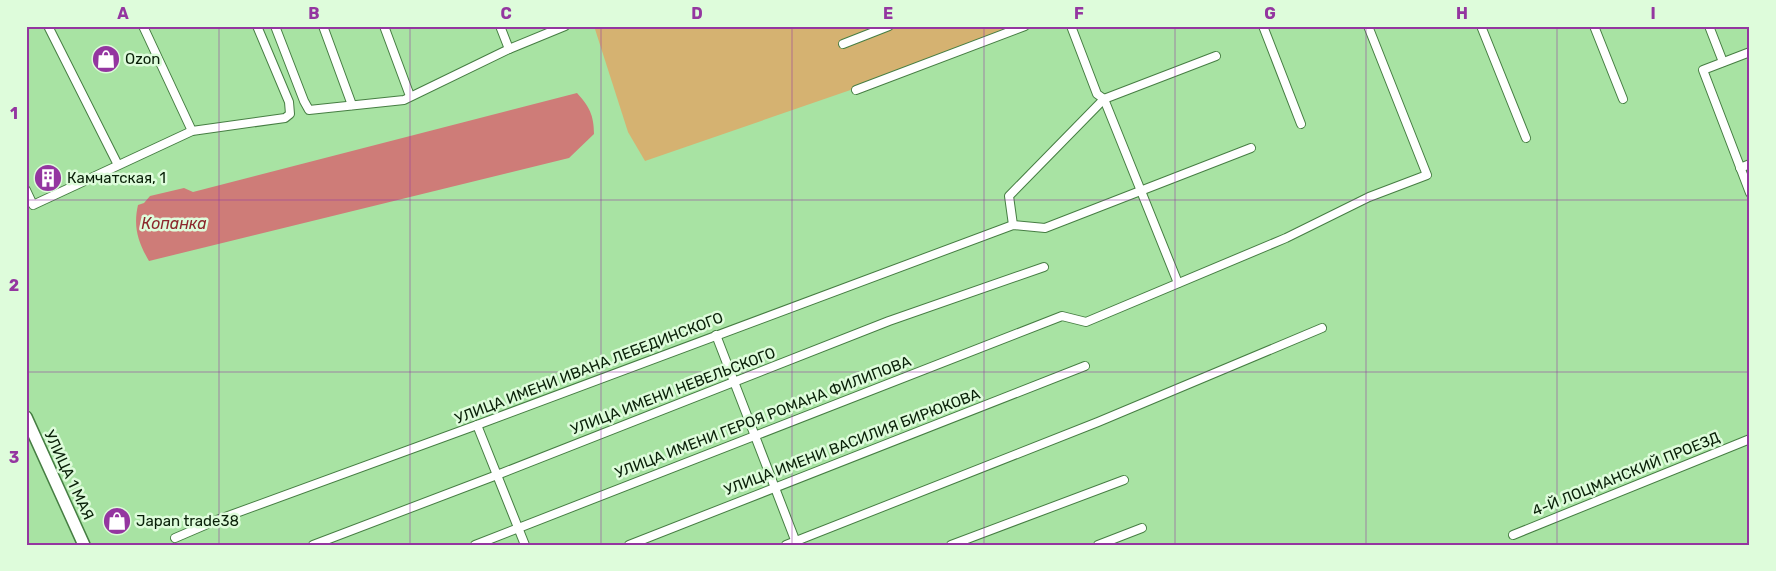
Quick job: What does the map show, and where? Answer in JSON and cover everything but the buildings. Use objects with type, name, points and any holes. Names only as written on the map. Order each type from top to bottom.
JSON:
[{"type":"street","points":[[48,26],[118,165]]},
{"type":"street","points":[[143,26],[192,131]]},
{"type":"street","points":[[26,190],[33,205],[192,131],[286,118],[290,114],[291,109],[289,102],[257,26]]},
{"type":"street","points":[[276,26],[309,110],[404,100],[509,48],[565,26]]},
{"type":"street","points":[[323,26],[352,105]]},
{"type":"street","points":[[384,26],[410,96]]},
{"type":"street","points":[[500,26],[509,48]]},
{"type":"street","points":[[843,44],[889,26]]},
{"type":"street","points":[[856,90],[1025,26]]},
{"type":"street","points":[[1071,26],[1098,94],[1104,99],[1178,283],[1286,238],[1369,197],[1427,175],[1368,26]]},
{"type":"street","points":[[1263,26],[1301,124]]},
{"type":"street","points":[[1481,26],[1526,138]]},
{"type":"street","points":[[1594,26],[1623,100]]},
{"type":"street","points":[[1709,26],[1723,62]]},
{"type":"street","points":[[1750,52],[1703,70],[1750,193]]},
{"type":"street","points":[[1216,56],[1104,99],[1009,196],[1013,225],[1045,228],[1251,148]]},
{"type":"street","points":[[1740,168],[1750,164]]},
{"type":"street","name":"УЛИЦА ИМЕНИ ИВАНА ЛЕБЕДИНСКОГО","points":[[175,538],[216,520],[477,425],[1013,225]]},
{"type":"street","name":"УЛИЦА ИМЕНИ НЕВЕЛЬСКОГО","points":[[313,545],[889,321],[1044,267]]},
{"type":"street","name":"УЛИЦА ИМЕНИ ГЕРОЯ РОМАНА ФИЛИПОВА","points":[[475,545],[1062,316],[1086,322],[1178,283]]},
{"type":"street","points":[[786,545],[797,543],[1098,422],[1322,328]]},
{"type":"street","points":[[716,335],[797,543]]},
{"type":"street","name":"УЛИЦА ИМЕНИ ВАСИЛИЯ БИРЮКОВА","points":[[629,545],[1085,366]]},
{"type":"street","name":"УЛИЦА 1 МАЯ","points":[[26,417],[84,545]]},
{"type":"street","points":[[477,425],[525,545]]},
{"type":"street","name":"4-Й ЛОЦМАНСКИЙ ПРОЕЗД","points":[[1513,535],[1750,439]]},
{"type":"street","points":[[951,545],[1124,480]]},
{"type":"street","points":[[1098,545],[1142,528]]},
{"type":"shaded area","points":[[594,26],[1036,26],[645,161],[628,132]]},
{"type":"water","name":"Копанка","points":[[577,93],[590,111],[594,134],[569,158],[149,261],[139,241],[136,227],[138,205],[144,203],[150,196],[184,188],[193,192]]},
{"type":"place","name":"Ozon","points":[[106,59]]},
{"type":"place","name":"Камчатская, 1","points":[[48,178]]},
{"type":"place","name":"Japan trade38","points":[[117,521]]}]
